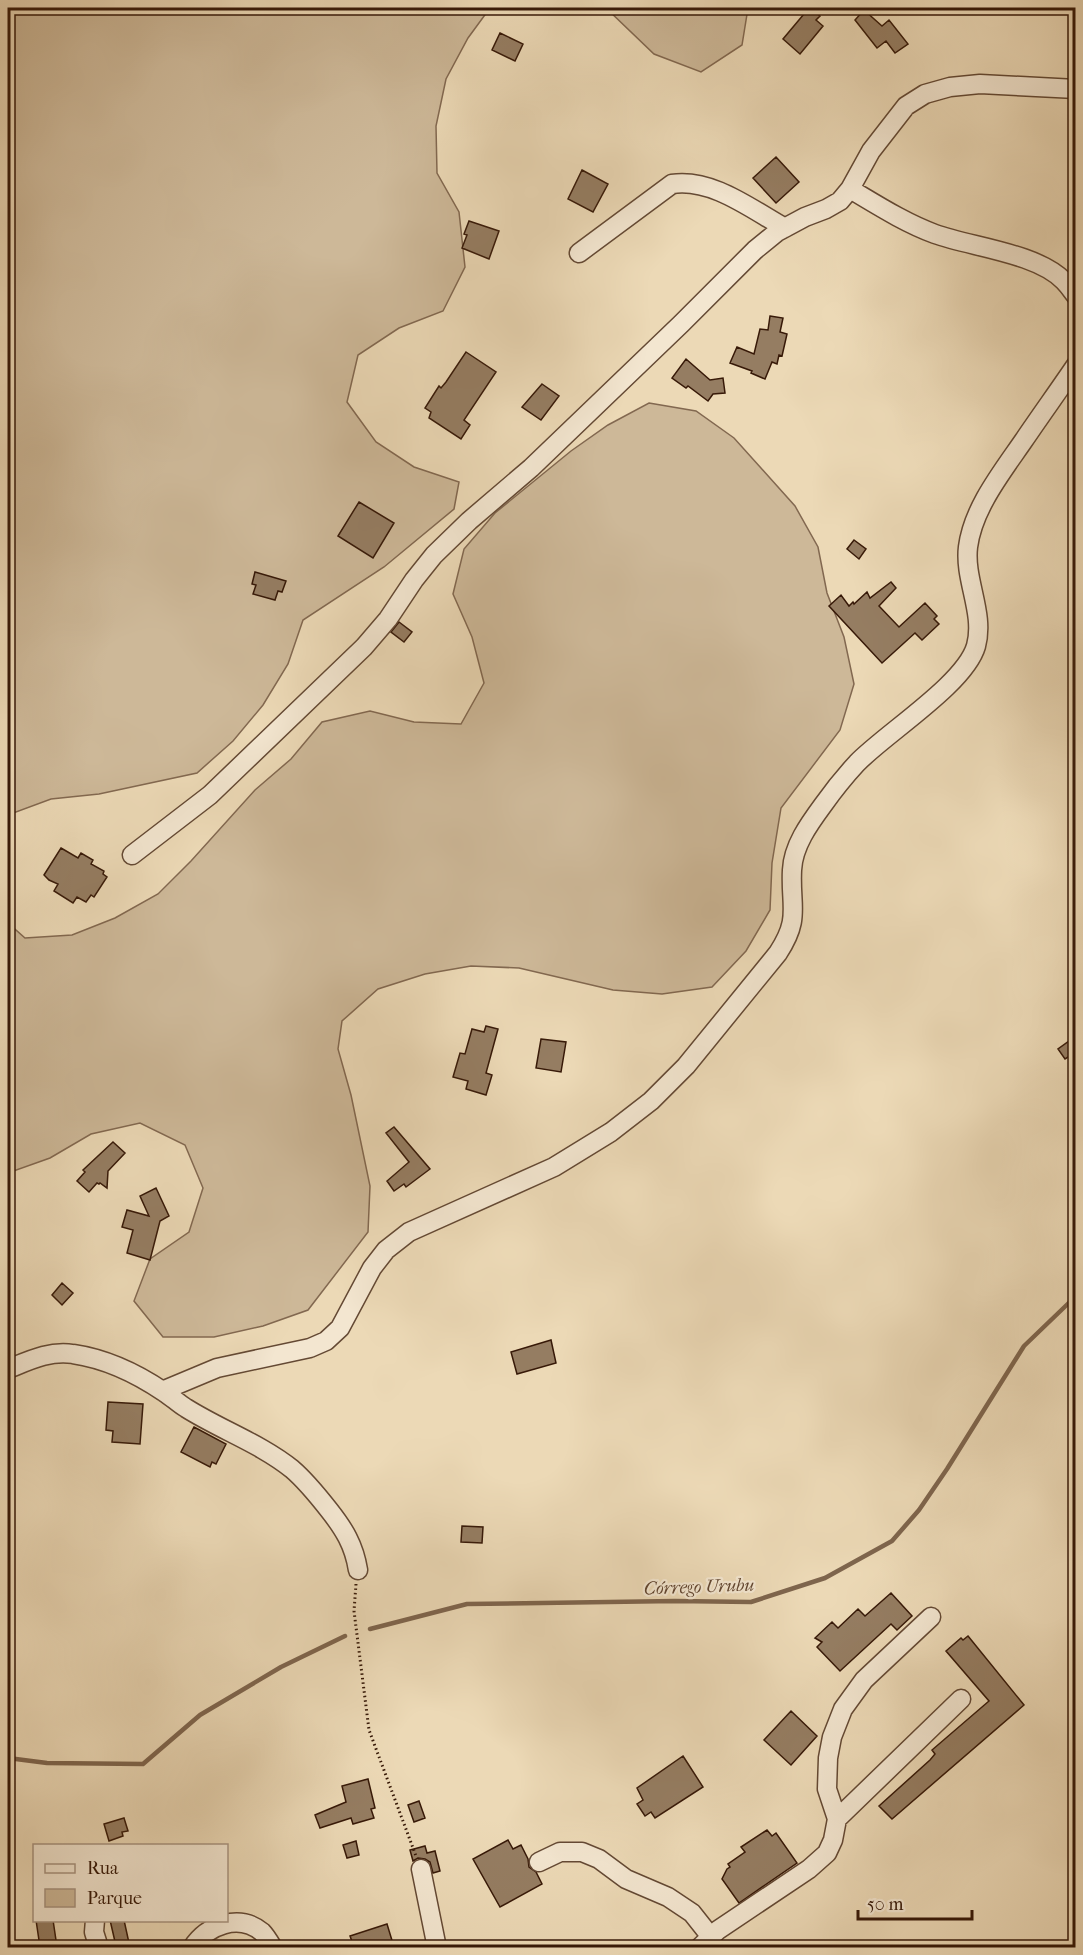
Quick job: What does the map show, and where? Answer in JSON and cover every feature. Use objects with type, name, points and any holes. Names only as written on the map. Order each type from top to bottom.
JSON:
[{"type":"street","points":[[132,855],[210,795],[364,647],[388,619],[434,555],[547,452],[755,250],[785,228],[840,201],[850,189],[871,151],[906,106],[925,93],[950,87],[980,84],[1076,89]]},
{"type":"street","points":[[579,253],[672,184],[685,182],[705,186],[729,197],[785,228]]},
{"type":"street","points":[[850,189],[886,210],[936,234],[1022,258],[1053,272],[1076,296]]},
{"type":"street","points":[[162,1391],[217,1368],[310,1348],[326,1341],[339,1328],[372,1268],[386,1250],[409,1232],[554,1167],[611,1132],[651,1101],[686,1066],[778,953],[788,937],[794,914],[792,870],[794,858],[800,840],[822,806],[857,764],[948,686],[969,661],[976,646],[978,633],[976,605],[968,567],[971,534],[981,508],[1000,474],[1076,365]]},
{"type":"street","points":[[8,1369],[56,1353],[72,1353],[123,1367],[185,1408],[272,1455],[294,1470],[341,1525],[351,1541],[358,1570]]},
{"type":"street","points":[[837,1819],[826,1789],[832,1737],[843,1709],[864,1680],[931,1617]]},
{"type":"street","points":[[539,1862],[560,1852],[582,1852],[591,1856],[626,1879],[676,1902],[692,1913],[705,1942],[809,1869],[827,1852],[837,1819],[961,1699]]},
{"type":"street","points":[[421,1869],[437,1947]]},
{"type":"street","points":[[94,1922],[94,1932],[99,1947]]},
{"type":"street","points":[[192,1947],[210,1930],[226,1923],[243,1923],[262,1932],[273,1947]]},
{"type":"path","points":[[358,1570],[354,1611],[369,1730],[421,1869]]},
{"type":"green space","points":[[8,8],[490,8],[468,38],[446,79],[436,126],[437,173],[459,212],[465,267],[443,311],[399,328],[358,355],[347,402],[376,442],[414,467],[459,482],[454,509],[384,567],[303,620],[288,664],[263,705],[233,741],[197,773],[99,794],[51,799],[8,815]]},
{"type":"green space","points":[[606,8],[748,8],[742,45],[701,72],[654,54]]},
{"type":"green space","points":[[649,403],[696,411],[734,438],[795,506],[818,547],[827,593],[844,637],[854,684],[840,730],[781,808],[772,863],[770,910],[746,951],[712,987],[662,994],[613,990],[519,968],[471,966],[425,974],[378,989],[342,1021],[338,1049],[351,1095],[370,1186],[368,1232],[308,1310],[263,1326],[214,1337],[163,1337],[134,1301],[150,1259],[189,1232],[203,1188],[185,1145],[140,1123],[91,1134],[50,1158],[8,1173],[8,923],[25,938],[72,935],[115,918],[158,894],[255,790],[291,759],[322,722],[370,711],[414,722],[461,724],[484,683],[472,637],[453,594],[464,549],[495,513],[571,451],[608,425]]},
{"type":"building","points":[[809,8],[820,16],[816,20],[823,26],[800,54],[783,39]]},
{"type":"building","points":[[864,10],[882,26],[889,20],[908,44],[895,53],[886,41],[877,48],[855,20]]},
{"type":"building","points":[[500,33],[523,44],[515,61],[492,50]]},
{"type":"building","points":[[776,157],[799,182],[776,203],[753,178]]},
{"type":"building","points":[[582,170],[608,184],[593,212],[568,199]]},
{"type":"building","points":[[469,221],[499,231],[489,259],[462,248]]},
{"type":"building","points":[[770,316],[783,318],[780,332],[787,334],[782,356],[779,355],[777,364],[772,362],[765,379],[751,373],[752,371],[730,363],[737,347],[754,354],[760,329],[768,330]]},
{"type":"building","points":[[466,352],[496,372],[464,420],[470,425],[461,439],[429,418],[431,412],[425,408]]},
{"type":"building","points":[[686,359],[710,380],[723,378],[725,393],[713,394],[708,401],[688,386],[686,388],[672,378]]},
{"type":"building","points":[[542,384],[559,396],[541,420],[522,407]]},
{"type":"building","points":[[359,502],[394,523],[373,558],[338,536]]},
{"type":"building","points":[[854,540],[866,549],[859,559],[847,549]]},
{"type":"building","points":[[255,572],[286,581],[282,592],[278,591],[275,600],[253,594],[256,585],[252,584]]},
{"type":"building","points":[[891,582],[896,588],[879,606],[899,627],[925,603],[937,616],[934,619],[939,624],[922,640],[915,633],[882,663],[829,606],[841,595],[849,606],[867,592],[870,598]]},
{"type":"building","points":[[399,622],[412,632],[404,642],[391,632]]},
{"type":"building","points":[[61,848],[78,858],[81,853],[93,860],[91,864],[104,871],[103,874],[107,877],[94,897],[91,895],[86,902],[77,897],[73,903],[54,891],[58,884],[44,875]]},
{"type":"building","points":[[486,1026],[498,1029],[486,1073],[492,1075],[486,1095],[466,1089],[468,1081],[453,1077],[460,1053],[465,1054],[472,1029],[484,1032]]},
{"type":"building","points":[[1076,1036],[1076,1052],[1065,1059],[1058,1049]]},
{"type":"building","points":[[541,1039],[566,1042],[561,1072],[536,1068]]},
{"type":"building","points":[[394,1127],[430,1169],[406,1187],[404,1184],[394,1191],[387,1181],[409,1162],[386,1133]]},
{"type":"building","points":[[113,1142],[125,1153],[108,1171],[107,1188],[97,1183],[89,1192],[77,1181],[85,1172],[83,1170]]},
{"type":"building","points":[[156,1188],[169,1216],[160,1221],[150,1260],[127,1253],[133,1230],[122,1227],[127,1210],[149,1216],[140,1196]]},
{"type":"building","points":[[62,1283],[73,1293],[62,1305],[52,1295]]},
{"type":"building","points":[[551,1340],[556,1363],[517,1374],[511,1352]]},
{"type":"building","points":[[108,1402],[143,1404],[140,1444],[112,1442],[113,1431],[106,1430]]},
{"type":"building","points":[[194,1427],[226,1444],[216,1464],[212,1462],[210,1467],[181,1452]]},
{"type":"building","points":[[462,1526],[483,1527],[482,1543],[461,1542]]},
{"type":"building","points":[[891,1593],[912,1616],[897,1630],[891,1624],[840,1671],[817,1647],[822,1642],[815,1638],[832,1622],[838,1628],[858,1609],[865,1616]]},
{"type":"building","points":[[968,1636],[1024,1705],[892,1819],[879,1806],[930,1760],[935,1754],[932,1750],[989,1701],[946,1651],[961,1638],[963,1640]]},
{"type":"building","points":[[791,1711],[817,1736],[791,1765],[764,1740]]},
{"type":"building","points":[[683,1756],[703,1787],[655,1818],[651,1812],[645,1816],[637,1804],[643,1800],[637,1788]]},
{"type":"building","points":[[368,1779],[375,1808],[371,1809],[374,1818],[353,1824],[351,1818],[320,1828],[315,1815],[346,1802],[342,1786]]},
{"type":"building","points":[[419,1801],[425,1818],[414,1822],[408,1805]]},
{"type":"building","points":[[124,1818],[128,1831],[122,1832],[123,1836],[109,1841],[104,1824]]},
{"type":"building","points":[[767,1830],[772,1836],[776,1833],[797,1863],[739,1903],[722,1879],[730,1867],[728,1864],[745,1852],[741,1847]]},
{"type":"building","points":[[508,1840],[513,1849],[521,1845],[529,1867],[536,1872],[542,1884],[500,1907],[473,1859]]},
{"type":"building","points":[[356,1841],[359,1855],[347,1858],[343,1845]]},
{"type":"building","points":[[425,1846],[427,1853],[435,1851],[440,1871],[433,1873],[430,1862],[425,1859],[418,1858],[413,1861],[410,1850]]},
{"type":"building","points":[[36,1922],[53,1922],[57,1947],[40,1947]]},
{"type":"building","points":[[110,1922],[124,1922],[129,1943],[116,1946]]},
{"type":"building","points":[[387,1924],[394,1947],[354,1947],[350,1936]]},
{"type":"waterway","name":"Córrego Urubu","points":[[370,1629],[467,1604],[751,1602],[825,1578],[892,1541],[919,1510],[947,1469],[1024,1346],[1076,1296]]},
{"type":"waterway","name":"Córrego Urubu","points":[[8,1758],[47,1763],[143,1764],[200,1715],[281,1667],[345,1636]]}]
